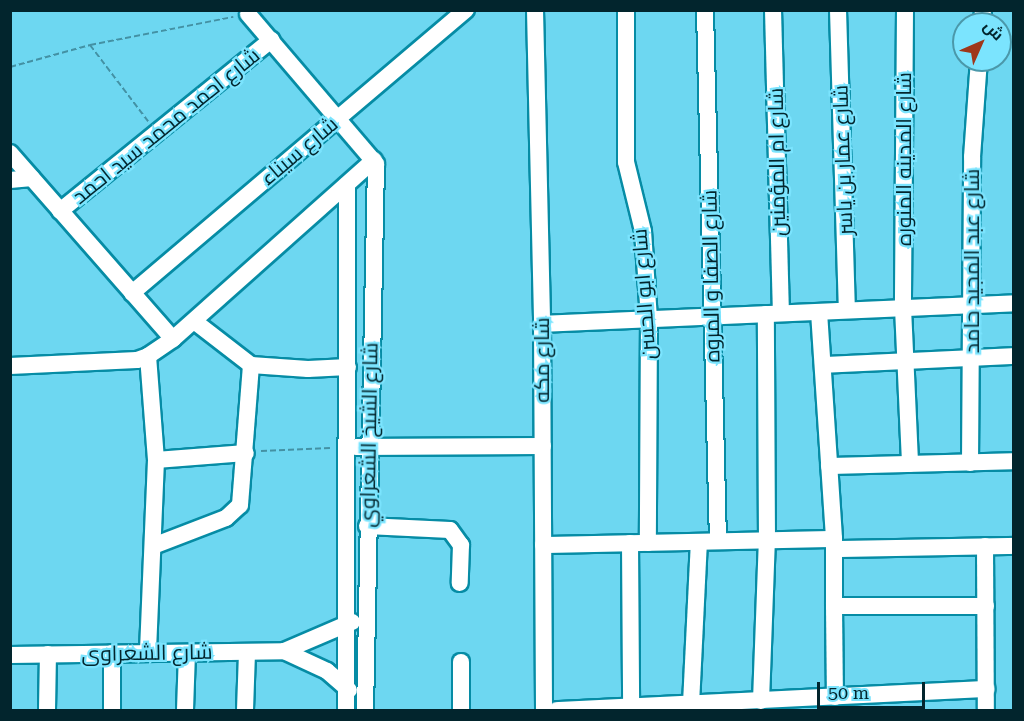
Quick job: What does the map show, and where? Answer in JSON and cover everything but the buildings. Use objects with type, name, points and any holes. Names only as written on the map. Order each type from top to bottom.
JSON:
[{"type":"street","name":"شارع سيناء","points":[[132,293],[466,10]]},
{"type":"street","name":"شارع مكه","points":[[535,10],[542,324],[544,711]]},
{"type":"street","name":"شارع ابو الحسن","points":[[626,10],[626,162],[643,231],[649,319],[648,543]]},
{"type":"street","name":"شارع الصفا و المروه","points":[[705,10],[718,541]]},
{"type":"street","name":"شارع ام المؤمنين","points":[[761,700],[773,314],[773,10]]},
{"type":"street","name":"شارع عمار بن ياسر","points":[[838,10],[847,310]]},
{"type":"street","name":"شارع المدينه المنوره","points":[[905,10],[903,308],[910,464]]},
{"type":"street","points":[[10,366],[137,360],[148,356],[194,321],[374,160],[248,14]]},
{"type":"street","name":"شارع احمد محمد سيد احمد","points":[[60,211],[271,40]]},
{"type":"street","name":"شارع عبد المجيد حامد","points":[[970,463],[972,157],[978,72]]},
{"type":"street","points":[[10,153],[173,339]]},
{"type":"street","name":"شارع الشيخ الشعراوي","points":[[365,709],[374,160]]},
{"type":"street","points":[[10,180],[32,178]]},
{"type":"street","name":"شارع الشيخ الشعراوي","points":[[346,711],[347,185]]},
{"type":"street","points":[[542,324],[1014,303]]},
{"type":"street","points":[[819,312],[834,544],[836,697]]},
{"type":"street","points":[[194,321],[251,365],[308,369],[348,367]]},
{"type":"street","points":[[148,356],[156,460],[148,653]]},
{"type":"street","points":[[822,364],[1014,356]]},
{"type":"street","points":[[153,546],[235,512],[240,505],[246,453],[251,365]]},
{"type":"street","points":[[346,447],[543,446]]},
{"type":"street","points":[[156,460],[246,453]]},
{"type":"street","points":[[829,466],[1014,461]]},
{"type":"street","points":[[367,526],[450,530],[461,545],[460,583]]},
{"type":"street","points":[[543,545],[767,540],[834,544],[1014,546]]},
{"type":"street","points":[[691,704],[699,542]]},
{"type":"street","points":[[630,543],[631,706]]},
{"type":"street","points":[[986,546],[987,711]]},
{"type":"street","points":[[834,606],[986,606]]},
{"type":"street","name":"شارع الشعراوى","points":[[10,655],[284,651],[345,626],[366,613]]},
{"type":"street","name":"شارع الشعراوى","points":[[284,651],[327,671],[346,686],[365,709]]},
{"type":"street","points":[[185,711],[187,652]]},
{"type":"street","points":[[245,711],[247,652]]},
{"type":"street","points":[[47,711],[48,654]]},
{"type":"street","points":[[112,654],[112,711]]},
{"type":"street","points":[[460,662],[461,711]]},
{"type":"street","points":[[557,711],[986,689]]},
{"type":"path","points":[[10,68],[90,45],[248,14]]},
{"type":"path","points":[[90,45],[157,132]]},
{"type":"path","points":[[246,453],[346,447]]}]
